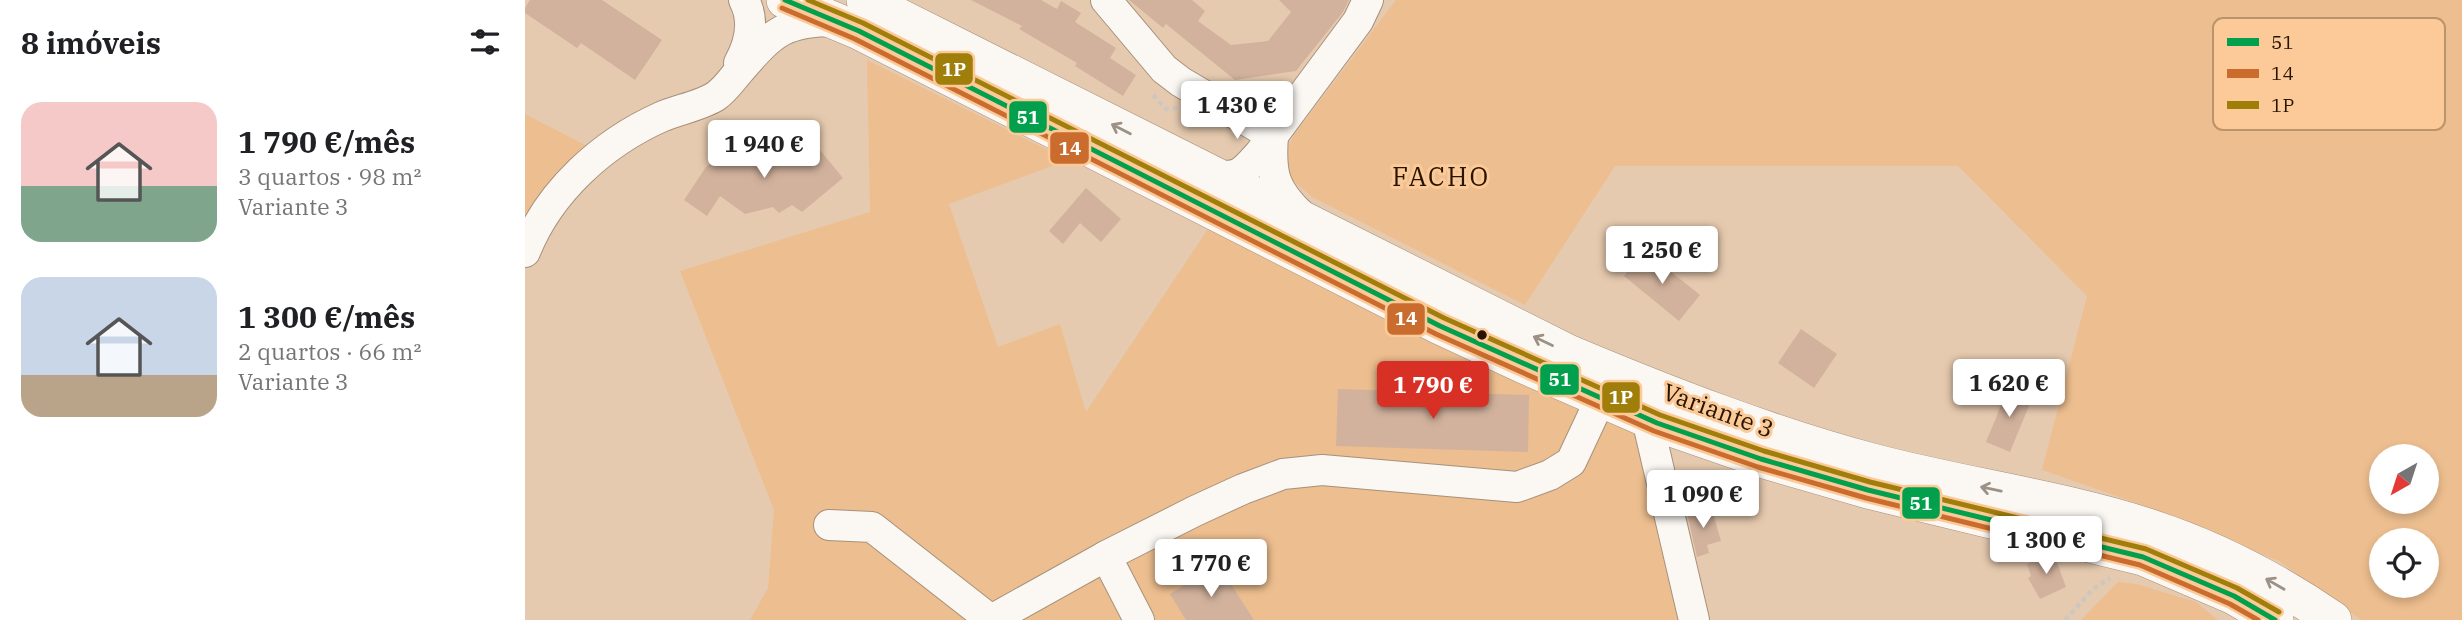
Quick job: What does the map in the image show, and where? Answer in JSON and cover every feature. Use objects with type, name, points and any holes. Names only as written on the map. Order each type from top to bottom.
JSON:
[{"type":"main road","name":"Variante 3","points":[[785,0],[835,21],[1440,326],[1647,419],[1761,459],[1868,490],[2127,553],[2188,575],[2234,596],[2275,620]]},
{"type":"main road","name":"Variante 3","points":[[865,0],[1525,333],[1642,384],[1746,422],[1852,456],[2155,529],[2256,573],[2333,620]]},
{"type":"street","points":[[728,84],[744,55],[750,35],[750,21],[744,0]]},
{"type":"street","points":[[1106,0],[1164,69],[1273,136]]},
{"type":"street","points":[[1214,176],[1233,177],[1244,171],[1359,21],[1367,0]]},
{"type":"street","points":[[525,252],[559,196],[580,171],[606,148],[656,119],[714,97],[764,42],[778,32],[809,21],[835,21]]},
{"type":"street","points":[[1273,136],[1271,160],[1276,186],[1285,200],[1312,225]]},
{"type":"street","points":[[829,525],[872,527],[991,620],[1195,510],[1283,474],[1322,470],[1517,487],[1550,475],[1571,462],[1601,398]]},
{"type":"street","points":[[1647,419],[1694,620]]},
{"type":"street","points":[[1106,556],[1139,620]]},
{"type":"path","points":[[2065,620],[2094,589],[2116,574],[2127,553]]},
{"type":"shaded area","points":[[1396,0],[2462,0],[2462,620],[2361,620],[2279,561],[2145,506],[2042,470],[2087,296],[1958,166],[1615,166],[1525,305],[1312,197],[1289,177],[1283,156],[1294,135]]},
{"type":"shaded area","points":[[867,60],[1068,160],[949,204],[998,347],[1060,324],[1086,412],[1210,226],[1654,436],[1690,620],[750,620],[768,588],[774,510],[680,271],[870,212]]},
{"type":"shaded area","points":[[525,114],[589,147],[558,170],[525,217]]},
{"type":"shaded area","points":[[2118,582],[2136,584],[2196,602],[2218,620],[2081,620]]},
{"type":"building","points":[[530,0],[602,0],[662,40],[635,80],[581,43],[577,48],[525,13]]},
{"type":"building","points":[[971,0],[1041,0],[1057,9],[1061,1],[1081,13],[1075,22],[1116,48],[1110,58],[1136,75],[1123,96],[1075,66],[1077,63],[1019,29],[1022,26]]},
{"type":"building","points":[[1129,0],[1192,0],[1205,11],[1198,21],[1231,45],[1268,41],[1291,12],[1279,0],[1349,0],[1343,12],[1296,71],[1235,80],[1166,24],[1163,28]]},
{"type":"building","points":[[735,144],[777,153],[815,144],[843,178],[802,212],[792,205],[779,213],[773,207],[745,214],[720,196],[707,216],[684,200],[706,167]]},
{"type":"building","points":[[1086,188],[1121,219],[1101,242],[1080,223],[1063,244],[1049,231]]},
{"type":"building","points":[[1645,251],[1700,295],[1679,321],[1624,276]]},
{"type":"building","points":[[1801,329],[1837,354],[1814,388],[1778,363]]},
{"type":"building","points":[[2009,386],[2033,396],[2010,452],[1986,442]]},
{"type":"building","points":[[1338,389],[1529,395],[1528,452],[1336,446]]},
{"type":"building","points":[[1711,506],[1721,541],[1707,545],[1709,553],[1697,557],[1687,513]]},
{"type":"building","points":[[2047,555],[2055,557],[2066,587],[2040,599],[2028,578],[2031,576],[2027,564]]},
{"type":"building","points":[[1218,564],[1254,620],[1186,620],[1170,594]]},
{"type":"transit line","name":"51","points":[[785,0],[859,31],[1440,326],[1657,423],[1761,459],[1868,490],[2143,557],[2234,596],[2275,620]]},
{"type":"transit line","name":"1P","points":[[808,0],[863,23],[1444,318],[1660,415],[1764,451],[1870,482],[2146,549],[2237,588],[2279,612]]},
{"type":"transit line","name":"14","points":[[782,8],[855,39],[1436,334],[1654,431],[1758,467],[1866,498],[2140,565],[2230,604],[2258,620]]},
{"type":"district","name":"FACHO","points":[[1441,177]]}]
